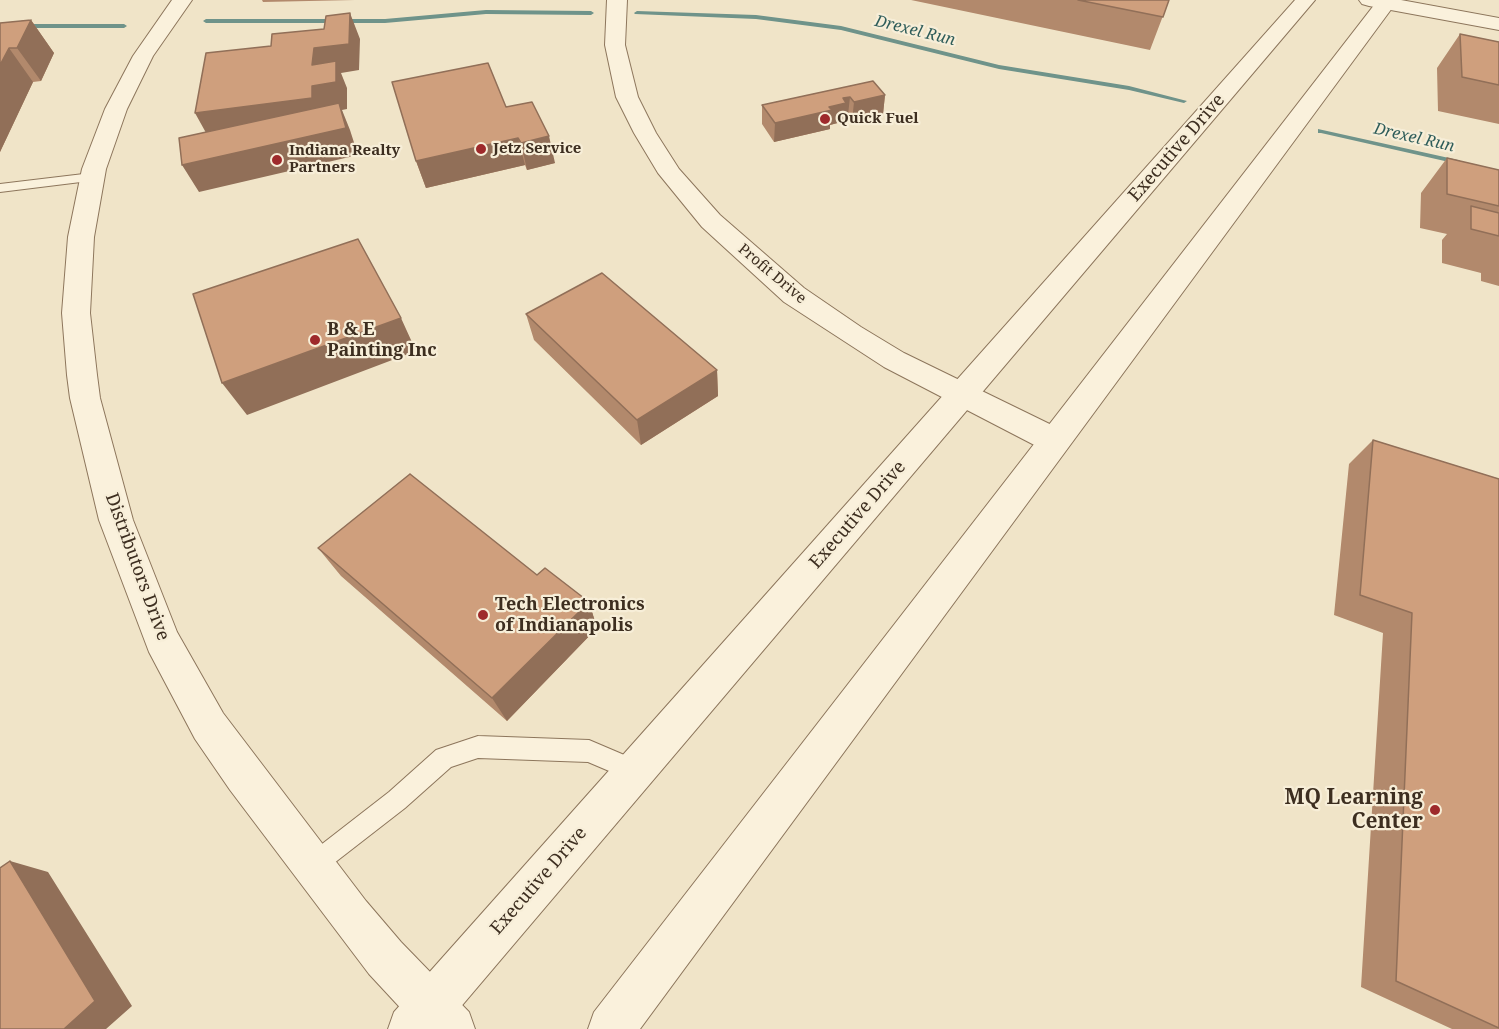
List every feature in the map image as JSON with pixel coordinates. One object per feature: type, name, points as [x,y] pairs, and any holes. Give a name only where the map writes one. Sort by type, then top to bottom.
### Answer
[{"type":"street","name":"Distributors Drive","points":[[182,0],[143,56],[122,95],[92,177],[80,241],[76,313],[85,398],[116,520],[162,639],[183,680],[210,726],[312,866],[385,957],[431,1022]]},
{"type":"street","name":"Profit Drive","points":[[617,0],[615,45],[627,97],[645,133],[670,172],[711,220],[778,281],[813,308],[894,360],[1055,441]]},
{"type":"street","name":"Executive Drive","points":[[431,1022],[635,771],[1305,0]]},
{"type":"street","points":[[611,1029],[1055,441],[1381,1],[1499,24]]},
{"type":"lane","points":[[0,188],[92,177]]},
{"type":"lane","points":[[312,866],[397,800],[444,758],[478,747],[589,751],[635,771]]},
{"type":"building","points":[[1078,0],[1169,0],[1163,17]]},
{"type":"building","points":[[350,13],[349,44],[314,48],[312,65],[336,61],[336,82],[312,86],[312,98],[195,113],[206,53],[271,46],[272,34],[324,29],[326,16]]},
{"type":"building","points":[[31,20],[17,48],[9,48],[0,65],[0,23]]},
{"type":"building","points":[[1460,34],[1499,42],[1499,85],[1462,77]]},
{"type":"building","points":[[488,63],[506,107],[532,102],[549,136],[521,143],[518,138],[416,161],[392,82]]},
{"type":"building","points":[[873,81],[885,95],[854,102],[850,97],[843,98],[846,103],[829,107],[832,110],[775,123],[762,105]]},
{"type":"building","points":[[339,103],[346,128],[182,165],[179,138]]},
{"type":"building","points":[[1447,158],[1499,170],[1499,206],[1447,194]]},
{"type":"building","points":[[1471,206],[1499,213],[1499,236],[1471,229]]},
{"type":"building","points":[[358,239],[401,318],[222,383],[193,294]]},
{"type":"building","points":[[602,273],[717,370],[637,420],[526,314]]},
{"type":"building","name":"MQ Learning Center","points":[[1373,440],[1499,479],[1499,1028],[1396,981],[1412,613],[1360,595]]},
{"type":"building","name":"Tech Electronics of Indianapolis","points":[[410,474],[537,575],[545,568],[589,602],[492,698],[318,548]]},
{"type":"building","points":[[10,861],[95,1001],[64,1029],[0,1029],[0,868]]},
{"type":"waterway","name":"Drexel Run","points":[[206,21],[385,21],[486,12],[591,13]]},
{"type":"waterway","name":"Drexel Run","points":[[637,13],[756,17],[841,28],[999,67],[1129,88],[1184,101]]},
{"type":"waterway","name":"Drexel Run","points":[[0,26],[124,26]]},
{"type":"waterway","name":"Drexel Run","points":[[1321,131],[1458,162]]},
{"type":"place","name":"Quick Fuel","points":[[825,119]]},
{"type":"place","name":"Jetz Service","points":[[481,149]]},
{"type":"place","name":"Indiana Realty Partners","points":[[277,160]]},
{"type":"place","name":"B & E Painting Inc","points":[[315,340]]},
{"type":"place","name":"Tech Electronics of Indianapolis","points":[[483,615]]},
{"type":"place","name":"MQ Learning Center","points":[[1435,810]]}]
